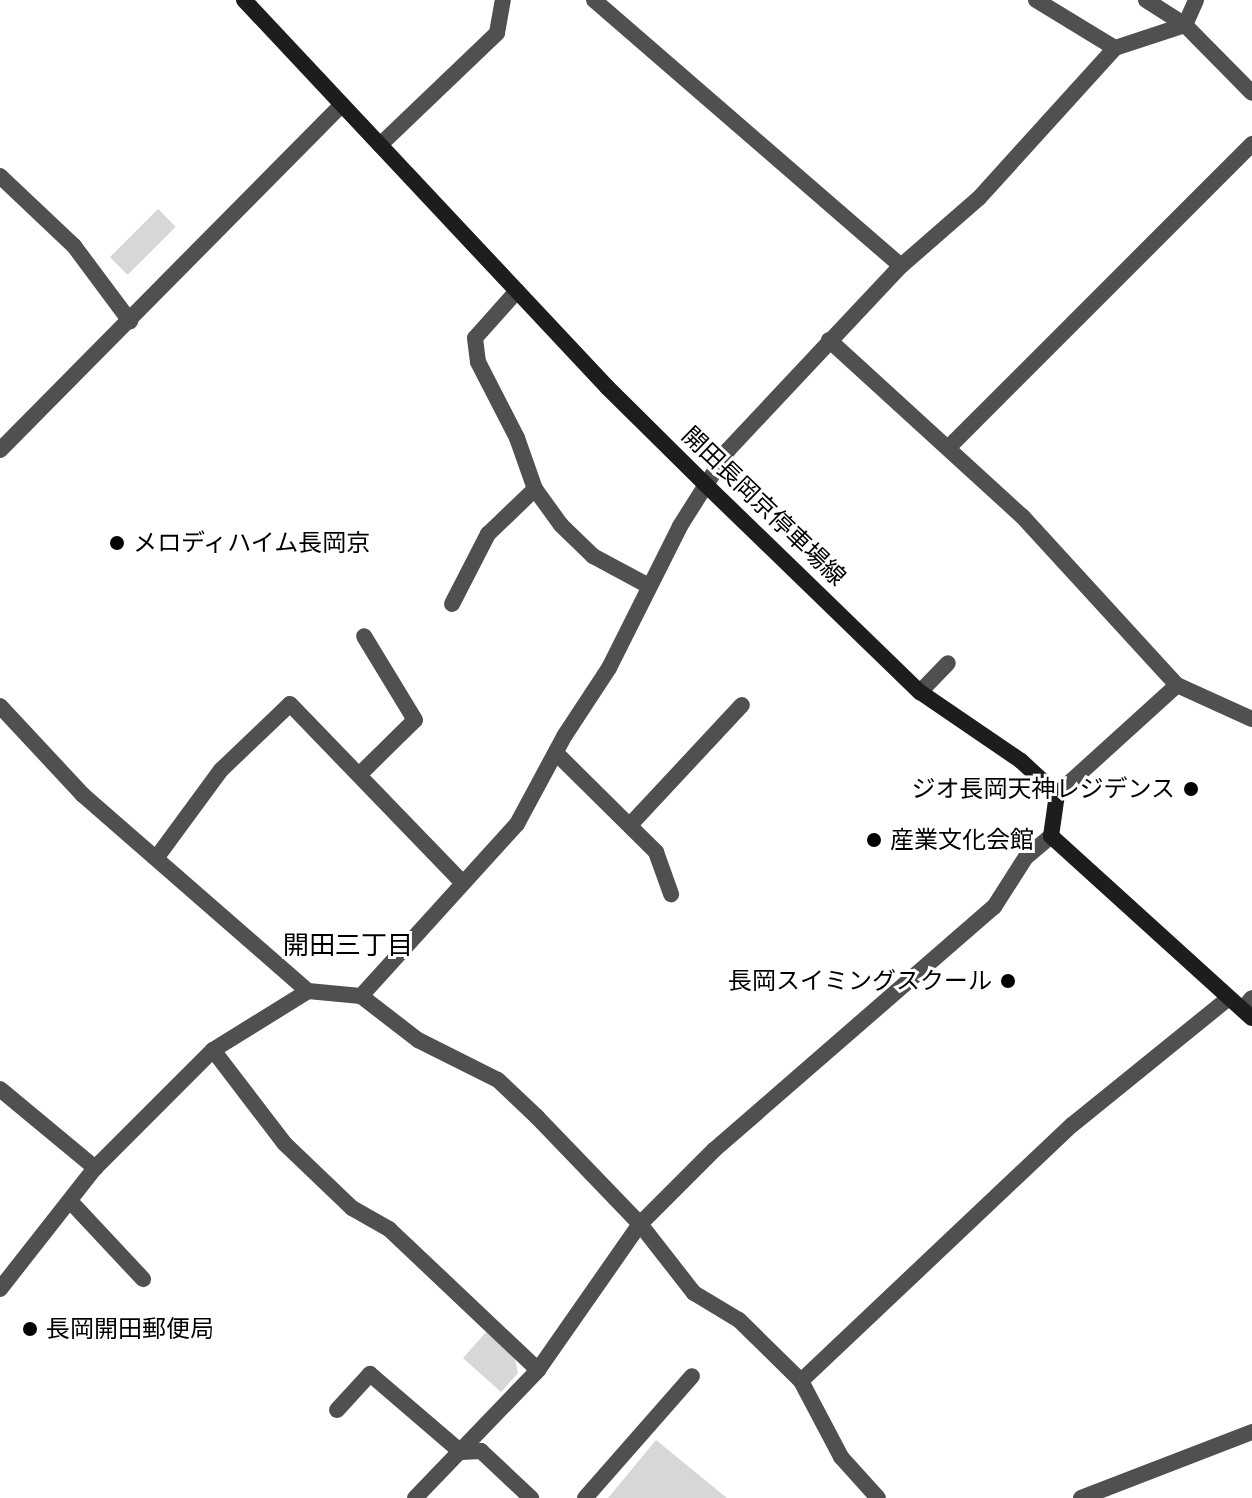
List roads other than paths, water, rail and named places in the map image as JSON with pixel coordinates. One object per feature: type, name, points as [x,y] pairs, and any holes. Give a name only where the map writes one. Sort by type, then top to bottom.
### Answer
[{"type":"main road","name":"開田長岡京停車場線","points":[[244,0],[517,291],[704,483],[920,692],[1021,761],[1057,794]]},
{"type":"main road","points":[[1057,794],[1051,836],[1229,998],[1249,1008]]},
{"type":"street","points":[[380,145],[497,33],[503,0]]},
{"type":"street","points":[[594,0],[901,266]]},
{"type":"street","points":[[1036,0],[1115,48]]},
{"type":"street","points":[[1146,0],[1185,25],[1252,93]]},
{"type":"street","points":[[361,996],[517,824],[556,753],[609,668],[647,585],[704,483],[728,450],[901,266],[979,198],[1115,48],[1185,25],[1196,0]]},
{"type":"street","points":[[0,450],[342,105]]},
{"type":"street","points":[[949,447],[1252,144]]},
{"type":"street","points":[[0,176],[74,246],[130,321]]},
{"type":"street","points":[[517,291],[475,338],[473,348],[535,489],[593,556],[647,585]]},
{"type":"street","points":[[829,340],[949,447],[1050,544],[1177,685],[1252,719]]},
{"type":"street","points":[[452,604],[488,534],[535,489]]},
{"type":"street","points":[[359,775],[415,720],[364,636]]},
{"type":"street","points":[[920,692],[948,663]]},
{"type":"street","points":[[1057,794],[1177,685]]},
{"type":"street","points":[[157,857],[221,770],[290,704],[462,882]]},
{"type":"street","points":[[630,825],[742,705]]},
{"type":"street","points":[[0,706],[83,795],[308,991],[361,996],[418,1040],[498,1080],[640,1224],[694,1293],[739,1320],[801,1381],[841,1457],[878,1498]]},
{"type":"street","points":[[556,753],[656,852],[671,894]]},
{"type":"street","points":[[415,1498],[538,1370],[640,1224],[714,1150],[994,907],[1026,857],[1051,836]]},
{"type":"street","points":[[0,1289],[95,1168],[213,1050],[308,991]]},
{"type":"street","points":[[801,1381],[1072,1125],[1229,998]]},
{"type":"street","points":[[213,1050],[284,1143],[352,1208],[389,1229],[538,1370]]},
{"type":"street","points":[[0,1089],[95,1168]]},
{"type":"street","points":[[70,1201],[143,1279]]},
{"type":"street","points":[[337,1410],[370,1374],[461,1452],[481,1451],[531,1498]]},
{"type":"street","points":[[585,1498],[692,1376]]},
{"type":"street","points":[[1081,1498],[1252,1432]]},
{"type":"place","name":"メロディハイム長岡京","points":[[117,543]]},
{"type":"place","name":"ジオ長岡天神レジデンス","points":[[1191,789]]},
{"type":"place","name":"産業文化会館","points":[[874,840]]},
{"type":"place","name":"長岡スイミングスクール","points":[[1008,981]]},
{"type":"place","name":"長岡開田郵便局","points":[[30,1329]]},
{"type":"district","name":"開田三丁目","points":[[348,945]]}]
